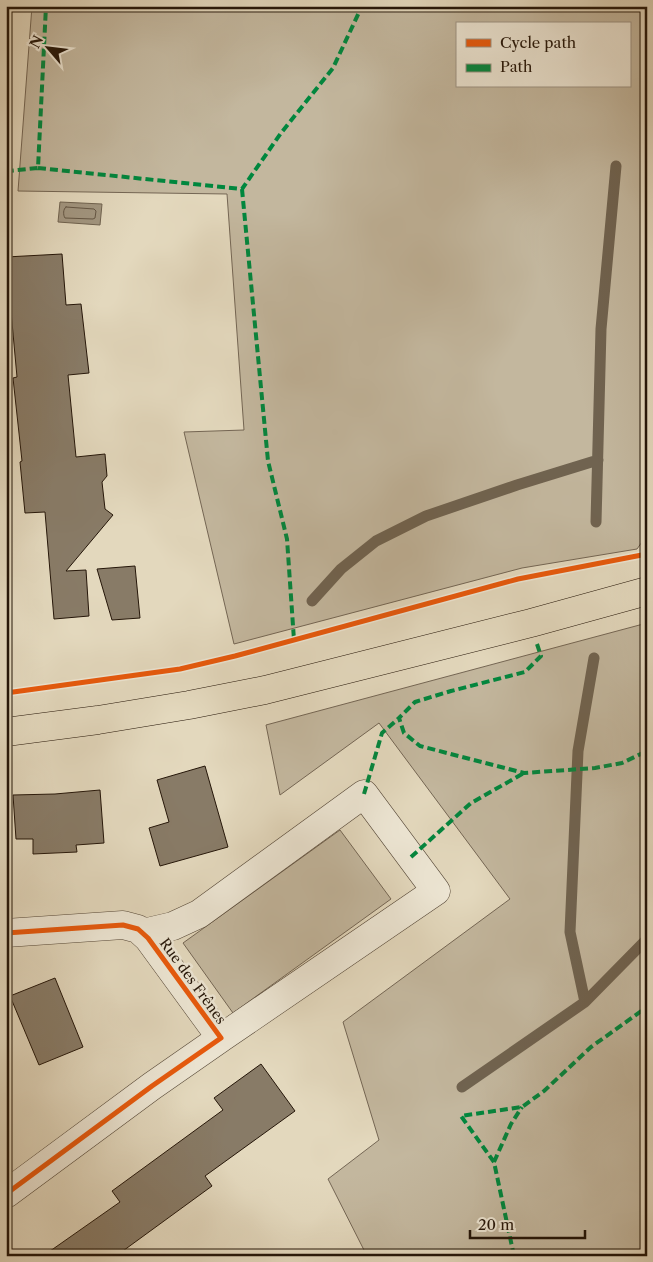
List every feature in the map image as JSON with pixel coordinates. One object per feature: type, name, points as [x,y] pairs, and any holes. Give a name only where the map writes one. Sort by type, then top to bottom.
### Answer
[{"type":"main road","points":[[6,732],[116,717],[265,690],[531,623],[647,591]]},
{"type":"street","name":"Rue des Frênes","points":[[6,1194],[152,1086],[436,891],[364,794],[199,914],[173,926],[143,933]]},
{"type":"street","name":"Rue des Frênes","points":[[6,933],[123,925],[138,929],[143,933],[221,1038]]},
{"type":"shaded area","points":[[32,6],[647,6],[647,519],[645,521],[647,535],[637,549],[522,568],[234,644],[184,432],[244,430],[227,194],[18,191]]},
{"type":"shaded area","points":[[647,623],[647,1256],[367,1256],[328,1179],[379,1140],[343,1022],[510,899],[379,723],[280,795],[266,725]]},
{"type":"shaded area","points":[[340,830],[391,899],[233,1013],[183,943]]},
{"type":"water","points":[[60,202],[102,204],[100,225],[58,222]]},
{"type":"building","points":[[62,254],[66,305],[81,304],[89,373],[68,375],[76,457],[105,454],[107,476],[102,482],[105,509],[113,515],[66,571],[86,570],[89,616],[54,619],[45,512],[25,513],[20,462],[22,461],[13,378],[17,377],[6,257]]},
{"type":"building","points":[[135,566],[140,618],[112,620],[97,569]]},
{"type":"building","points":[[205,766],[228,847],[160,866],[149,828],[169,822],[157,780]]},
{"type":"building","points":[[100,790],[104,843],[76,845],[77,852],[33,854],[33,839],[16,839],[13,795]]},
{"type":"building","points":[[55,978],[83,1047],[39,1065],[10,996]]},
{"type":"building","points":[[261,1064],[295,1111],[205,1176],[212,1186],[116,1256],[43,1256],[120,1202],[112,1191],[223,1110],[214,1098]]},
{"type":"waterway","points":[[596,522],[601,329],[616,166]]},
{"type":"waterway","points":[[312,601],[341,569],[376,541],[426,516],[598,460]]},
{"type":"waterway","points":[[585,1002],[570,932],[578,751],[594,658]]},
{"type":"waterway","points":[[462,1087],[585,1002],[647,939]]},
{"type":"marked path","points":[[6,170],[38,168],[46,6]]},
{"type":"marked path","points":[[38,168],[242,189],[281,133],[333,68],[362,6]]},
{"type":"marked path","points":[[242,189],[268,461],[287,539],[294,640]]},
{"type":"marked path","points":[[537,644],[541,656],[525,672],[415,702],[399,718],[404,733],[420,746],[524,773],[595,768],[622,763],[647,751]]},
{"type":"marked path","points":[[364,794],[382,733],[399,718]]},
{"type":"marked path","points":[[411,857],[471,803],[524,773]]},
{"type":"marked path","points":[[514,1256],[494,1162],[461,1116],[522,1107],[544,1091],[591,1047],[647,1007]]},
{"type":"marked path","points":[[494,1162],[511,1124],[522,1107]]},
{"type":"cycle path","points":[[6,693],[180,669],[235,656],[518,579],[647,554]]},
{"type":"cycle path","points":[[6,933],[123,925],[138,929],[148,938],[221,1038],[152,1086],[6,1194]]}]
